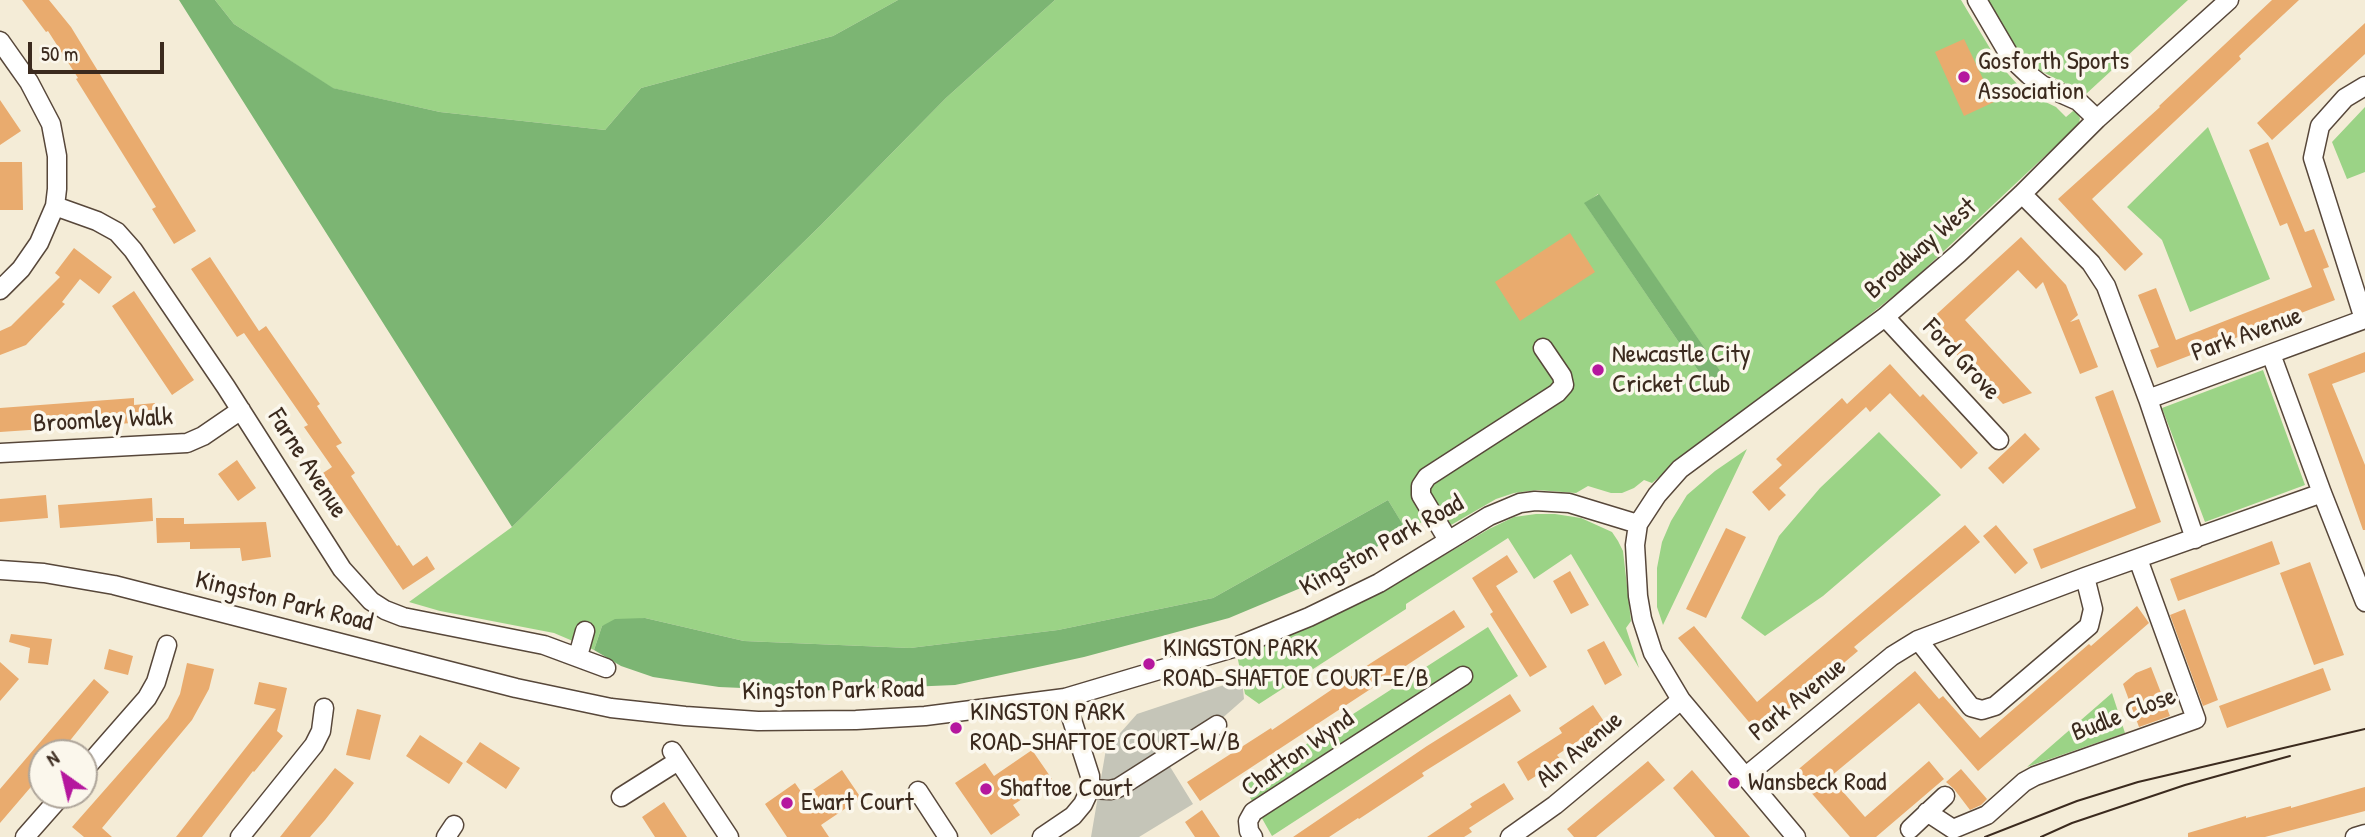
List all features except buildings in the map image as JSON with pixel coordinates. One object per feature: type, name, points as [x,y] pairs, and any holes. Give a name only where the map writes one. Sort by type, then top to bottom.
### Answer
[{"type":"street","points":[[1977,0],[2011,58],[2042,85],[2078,101],[2098,119]]},
{"type":"street","name":"Broadway West","points":[[1637,524],[1657,495],[1680,469],[1885,317],[1958,254],[2098,119],[2229,0]]},
{"type":"street","points":[[0,41],[29,82],[51,124],[57,156],[55,206],[39,243],[21,269],[0,290]]},
{"type":"street","points":[[2365,86],[2345,98],[2320,126],[2313,158],[2365,319]]},
{"type":"street","points":[[2022,194],[2091,263],[2106,286],[2195,538]]},
{"type":"street","name":"Farne Avenue","points":[[55,206],[97,221],[117,232],[133,250],[241,410],[342,569],[357,587],[385,610],[403,617],[544,645],[606,668]]},
{"type":"street","name":"Ford Grove","points":[[1885,317],[1998,440]]},
{"type":"street","name":"Park Avenue","points":[[2148,400],[2365,319]]},
{"type":"street","points":[[1448,540],[1421,495],[1421,486],[1427,477],[1557,393],[1564,385],[1562,376],[1543,348]]},
{"type":"street","points":[[2271,354],[2365,602]]},
{"type":"street","name":"Broomley Walk","points":[[0,453],[187,443],[203,436],[241,410]]},
{"type":"street","name":"Park Avenue","points":[[1746,776],[1886,661],[1918,640],[2322,493]]},
{"type":"street","name":"Kingston Park Road","points":[[0,570],[44,573],[114,585],[516,688],[611,708],[758,721],[856,720],[925,716],[1065,698],[1233,648],[1297,622],[1379,583],[1507,507],[1535,501],[1569,503],[1637,524]]},
{"type":"street","points":[[1637,524],[1636,562],[1642,619],[1653,653],[1681,701],[1746,776],[1788,834]]},
{"type":"street","name":"Budle Close","points":[[1927,812],[1953,829],[1987,814],[2024,782],[2035,776],[2196,719],[2138,559]]},
{"type":"street","points":[[1918,640],[1971,707],[1982,710],[1994,706],[2089,626],[2093,609],[2085,578]]},
{"type":"street","points":[[578,656],[585,631]]},
{"type":"street","points":[[98,754],[147,698],[156,682],[167,645]]},
{"type":"street","name":"Chatton Wynd","points":[[1253,837],[1248,821],[1253,812],[1463,676]]},
{"type":"street","points":[[1051,835],[1073,816],[1090,789],[1090,776],[1065,698]]},
{"type":"street","name":"Aln Avenue","points":[[1510,837],[1533,831],[1555,805],[1681,701]]},
{"type":"street","points":[[240,837],[314,745],[321,731],[324,708]]},
{"type":"street","points":[[1090,789],[1118,788],[1217,725]]},
{"type":"street","points":[[621,797],[675,756],[729,837]]},
{"type":"street","points":[[918,791],[948,837]]},
{"type":"street","points":[[1910,829],[1945,796]]},
{"type":"street","points":[[31,835],[51,809]]},
{"type":"street","points":[[2355,837],[2365,834]]},
{"type":"shaded area","points":[[1242,679],[1244,699],[1169,765],[1193,804],[1139,837],[1091,837],[1106,749],[1137,714]]},
{"type":"green space","points":[[179,0],[215,0],[234,24],[333,88],[440,112],[605,130],[641,88],[833,36],[898,0],[1055,0],[946,98],[821,225],[512,527]]},
{"type":"green space","points":[[215,0],[898,0],[833,36],[641,88],[605,130],[440,112],[332,88],[234,24]]},
{"type":"green space","points":[[1055,0],[1961,0],[2000,65],[2018,85],[2056,107],[2066,117],[2073,111],[2080,118],[2079,124],[1912,281],[1796,374],[1719,427],[1652,483],[1644,480],[1622,493],[1611,493],[1588,486],[1576,493],[1537,490],[1514,493],[1496,499],[1451,525],[1440,513],[1406,530],[1388,500],[1213,598],[1058,630],[910,648],[744,641],[645,618],[602,626],[594,650],[554,633],[440,611],[409,602],[512,527],[821,225],[946,98]],"holes":[[[1598,194],[1730,385],[1712,391],[1585,204]]]},
{"type":"green space","points":[[1987,0],[2188,0],[2086,94],[2035,68],[2018,52]]},
{"type":"green space","points":[[2365,107],[2365,172],[2347,179],[2332,142]]},
{"type":"green space","points":[[2208,127],[2270,279],[2190,312],[2162,240],[2127,207]]},
{"type":"green space","points":[[1599,194],[1730,385],[1712,391],[1584,203]]},
{"type":"green space","points":[[2263,370],[2305,485],[2205,522],[2162,408]]},
{"type":"green space","points":[[1879,432],[1941,495],[1823,596],[1765,636],[1741,618],[1779,536],[1820,488]]},
{"type":"green space","points":[[1747,449],[1663,625],[1657,607],[1657,568],[1662,542],[1671,521],[1687,495]]},
{"type":"green space","points":[[1388,500],[1405,528],[1339,572],[1229,618],[1084,657],[955,685],[813,691],[719,687],[653,677],[621,666],[594,650],[602,626],[615,619],[645,618],[744,641],[910,648],[1058,630],[1213,598]]},
{"type":"green space","points":[[1536,514],[1581,518],[1612,532],[1623,551],[1631,621],[1626,628],[1639,668],[1571,554],[1534,579],[1508,538],[1406,604],[1406,609],[1259,704],[1245,694],[1237,655],[1321,622],[1394,585],[1514,517]]},
{"type":"green space","points":[[1488,627],[1518,676],[1272,836],[1243,785]]},
{"type":"green space","points":[[2112,693],[2125,733],[2027,767]]},
{"type":"tram line","points":[[1985,837],[2077,801],[2138,782],[2365,729]]},
{"type":"tram line","points":[[2041,837],[2072,823],[2185,785],[2290,756]]},
{"type":"place","name":"Gosforth Sports Association","points":[[1964,77]]},
{"type":"place","name":"Newcastle City Cricket Club","points":[[1598,370]]},
{"type":"place","name":"KINGSTON PARK ROAD-SHAFTOE COURT-E/B","points":[[1149,664]]},
{"type":"place","name":"KINGSTON PARK ROAD-SHAFTOE COURT-W/B","points":[[956,728]]},
{"type":"place","name":"Wansbeck Road","points":[[1734,783]]},
{"type":"place","name":"Shaftoe Court","points":[[986,789]]},
{"type":"place","name":"Ewart Court","points":[[787,803]]}]
